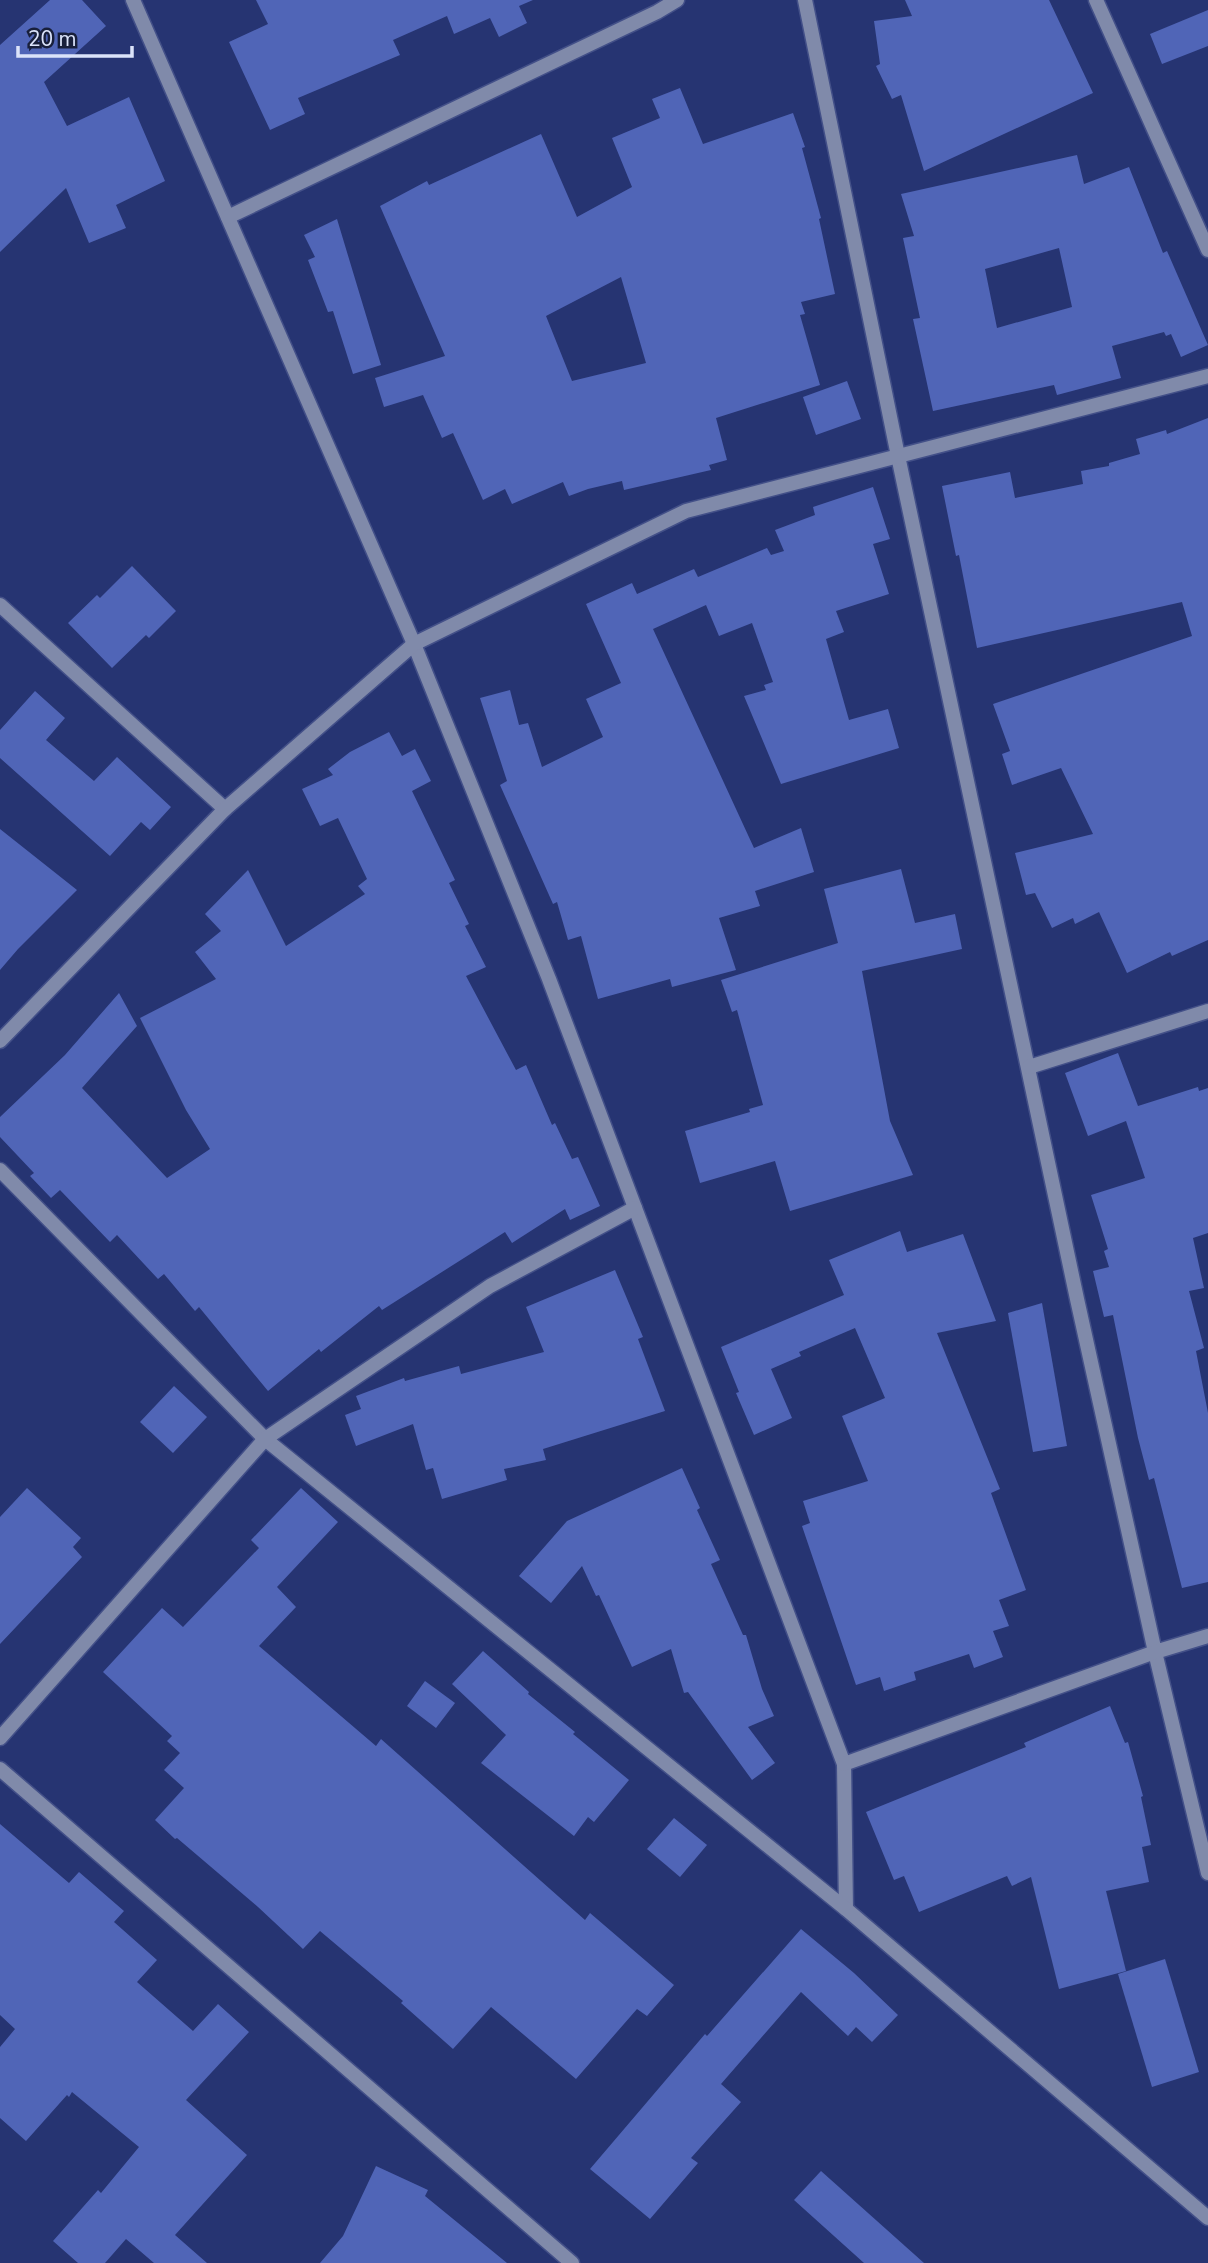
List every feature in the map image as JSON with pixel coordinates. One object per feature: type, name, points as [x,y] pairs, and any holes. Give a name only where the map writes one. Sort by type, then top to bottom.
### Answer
[{"type":"street","points":[[133,0],[414,644],[549,979],[844,1764],[846,1909]]},
{"type":"street","points":[[228,217],[657,12],[677,0]]},
{"type":"street","points":[[805,0],[898,456],[1077,1299],[1208,1873]]},
{"type":"street","points":[[1096,0],[1208,250]]},
{"type":"street","points":[[0,1041],[225,808],[414,644],[686,511],[1208,376]]},
{"type":"street","points":[[0,605],[225,808]]},
{"type":"street","points":[[1029,1067],[1208,1011]]},
{"type":"street","points":[[0,1170],[265,1439],[846,1909],[1208,2218]]},
{"type":"street","points":[[0,1738],[265,1439],[490,1286],[635,1208]]},
{"type":"street","points":[[844,1764],[1156,1652],[1208,1636]]},
{"type":"street","points":[[0,1769],[572,2263]]},
{"type":"building","points":[[50,0],[82,0],[106,26],[44,82],[67,126],[129,97],[165,181],[116,205],[126,228],[89,243],[66,188],[0,252],[0,45]]},
{"type":"building","points":[[256,0],[533,0],[519,6],[527,23],[499,37],[490,18],[454,34],[447,16],[393,40],[400,55],[298,98],[305,114],[270,130],[229,42],[268,24]]},
{"type":"building","points":[[905,0],[1049,0],[1093,93],[924,171],[901,95],[892,99],[876,66],[880,64],[874,21],[912,16]]},
{"type":"building","points":[[1208,10],[1208,46],[1162,64],[1150,34]]},
{"type":"building","points":[[680,88],[703,144],[793,113],[805,147],[802,148],[821,218],[819,219],[835,294],[801,302],[805,314],[800,315],[820,385],[716,418],[727,460],[709,465],[711,470],[624,490],[622,481],[569,496],[563,482],[512,504],[505,489],[483,500],[453,433],[442,438],[423,395],[384,407],[375,378],[445,356],[380,206],[427,181],[429,185],[541,134],[577,217],[632,187],[612,138],[660,118],[652,99]],"holes":[[[621,277],[646,363],[572,381],[546,316]]]},
{"type":"building","points":[[1077,155],[1084,184],[1129,167],[1163,253],[1167,251],[1208,345],[1181,357],[1171,334],[1166,336],[1164,332],[1112,346],[1121,378],[1057,395],[1054,385],[933,411],[913,319],[920,318],[903,238],[914,236],[901,194]],"holes":[[[1059,248],[1072,307],[997,328],[985,269]]]},
{"type":"building","points":[[337,219],[381,365],[353,374],[333,311],[328,312],[308,260],[315,257],[304,235]]},
{"type":"building","points":[[847,381],[861,419],[816,435],[803,397]]},
{"type":"building","points":[[1208,418],[1208,940],[1172,956],[1170,952],[1127,973],[1099,912],[1075,924],[1073,918],[1052,928],[1035,893],[1026,895],[1015,853],[1093,834],[1061,768],[1012,785],[1002,754],[1010,751],[993,704],[1192,636],[1182,602],[977,648],[942,486],[1010,472],[1015,498],[1083,484],[1081,471],[1109,466],[1109,463],[1140,454],[1136,439],[1166,430],[1167,434]]},
{"type":"building","points":[[873,487],[890,539],[873,544],[889,594],[836,611],[844,632],[826,639],[849,720],[888,709],[899,748],[781,784],[744,696],[766,690],[764,685],[773,682],[752,623],[719,636],[706,605],[653,629],[754,848],[801,828],[814,872],[755,891],[760,906],[719,918],[736,970],[672,987],[670,979],[598,999],[581,936],[568,940],[557,902],[553,904],[500,785],[507,781],[480,698],[510,690],[519,725],[528,723],[542,767],[603,737],[586,699],[621,683],[586,604],[632,583],[637,594],[694,569],[698,577],[767,548],[771,555],[784,551],[775,530],[815,515],[813,507]]},
{"type":"building","points":[[132,566],[176,611],[149,638],[146,635],[112,668],[68,623],[97,595],[100,598]]},
{"type":"building","points":[[35,691],[65,718],[46,740],[94,781],[117,757],[171,807],[150,830],[141,822],[110,856],[0,758],[0,730]]},
{"type":"building","points":[[389,732],[402,756],[415,749],[431,781],[412,791],[455,880],[449,883],[469,924],[465,926],[486,967],[466,976],[516,1070],[526,1065],[552,1125],[555,1123],[572,1159],[578,1157],[600,1206],[570,1220],[565,1209],[512,1243],[505,1232],[382,1310],[379,1306],[321,1352],[319,1349],[268,1391],[199,1307],[195,1311],[164,1274],[158,1279],[117,1235],[110,1242],[60,1190],[51,1198],[30,1176],[34,1173],[0,1137],[0,1117],[65,1055],[119,993],[137,1026],[82,1088],[167,1178],[210,1149],[186,1110],[140,1018],[216,979],[195,952],[221,931],[205,914],[248,870],[286,946],[365,894],[358,886],[367,879],[338,818],[320,826],[302,789],[333,775],[328,769],[350,752]]},
{"type":"building","points":[[0,829],[77,890],[0,970]]},
{"type":"building","points":[[901,869],[915,923],[955,914],[962,949],[862,971],[890,1121],[913,1175],[790,1211],[775,1161],[700,1183],[685,1131],[750,1112],[749,1109],[763,1105],[737,1010],[732,1012],[721,980],[838,943],[824,889]]},
{"type":"building","points":[[1118,1053],[1138,1106],[1198,1087],[1199,1091],[1208,1088],[1208,1233],[1193,1238],[1204,1288],[1189,1291],[1204,1348],[1196,1351],[1208,1413],[1208,1582],[1182,1588],[1154,1478],[1149,1480],[1138,1438],[1113,1315],[1104,1317],[1093,1271],[1109,1267],[1104,1251],[1108,1249],[1091,1195],[1145,1178],[1126,1121],[1088,1136],[1065,1073]]},
{"type":"building","points":[[900,1231],[907,1252],[963,1234],[996,1321],[937,1333],[1000,1489],[991,1493],[1026,1590],[999,1600],[1009,1626],[993,1631],[1003,1657],[974,1668],[969,1654],[914,1672],[916,1680],[884,1691],[880,1677],[856,1685],[802,1526],[810,1523],[803,1501],[868,1481],[842,1416],[885,1398],[855,1328],[799,1352],[801,1356],[771,1369],[792,1418],[754,1435],[736,1393],[739,1392],[721,1347],[844,1295],[829,1260]]},
{"type":"building","points":[[615,1270],[643,1337],[638,1339],[665,1411],[543,1449],[546,1460],[504,1469],[507,1480],[442,1499],[433,1468],[426,1470],[413,1424],[356,1446],[345,1415],[361,1409],[356,1396],[404,1378],[405,1381],[459,1366],[461,1374],[544,1352],[526,1307]]},
{"type":"building","points":[[1042,1303],[1067,1446],[1033,1452],[1008,1313]]},
{"type":"building","points":[[174,1386],[207,1417],[173,1453],[140,1422]]},
{"type":"building","points":[[682,1468],[700,1508],[697,1510],[720,1560],[711,1564],[743,1635],[746,1635],[762,1689],[774,1716],[748,1727],[775,1763],[752,1780],[688,1692],[684,1693],[671,1649],[632,1667],[599,1595],[596,1596],[582,1566],[551,1603],[519,1576],[567,1521]]},
{"type":"building","points":[[27,1488],[81,1538],[73,1547],[82,1557],[0,1644],[0,1517]]},
{"type":"building","points":[[301,1488],[338,1522],[277,1587],[296,1607],[259,1646],[376,1746],[381,1739],[585,1920],[590,1913],[674,1985],[647,2016],[637,2009],[576,2079],[491,2007],[453,2049],[401,2003],[403,2001],[320,1931],[303,1949],[155,1820],[184,1788],[164,1770],[180,1753],[167,1741],[172,1736],[103,1672],[162,1608],[183,1627],[259,1548],[251,1540]]},
{"type":"building","points":[[483,1651],[529,1692],[528,1694],[575,1732],[573,1734],[629,1780],[594,1822],[588,1817],[574,1836],[481,1763],[506,1735],[452,1684]]},
{"type":"building","points":[[425,1681],[455,1703],[436,1728],[407,1706]]},
{"type":"building","points":[[1110,1706],[1125,1743],[1128,1742],[1143,1796],[1141,1797],[1151,1845],[1142,1847],[1149,1882],[1106,1891],[1126,1971],[1059,1989],[1031,1877],[1012,1886],[1007,1876],[919,1912],[904,1876],[894,1880],[866,1812],[1026,1747],[1024,1743]]},
{"type":"building","points":[[674,1818],[707,1845],[680,1877],[647,1849]]},
{"type":"building","points":[[0,1824],[69,1883],[79,1872],[124,1911],[114,1922],[157,1960],[137,1982],[193,2031],[218,2004],[249,2032],[186,2100],[247,2155],[175,2235],[207,2263],[154,2263],[126,2239],[105,2263],[78,2263],[53,2241],[98,2190],[101,2193],[139,2147],[72,2092],[26,2141],[0,2118],[0,2047],[15,2029],[0,2015]]},
{"type":"building","points":[[801,1929],[854,1973],[898,2015],[872,2042],[856,2027],[848,2036],[801,1992],[721,2084],[741,2102],[691,2158],[698,2163],[650,2219],[590,2169],[705,2034],[707,2036]]},
{"type":"building","points":[[1165,1959],[1199,2072],[1152,2087],[1118,1974]]},
{"type":"building","points":[[376,2166],[428,2190],[425,2196],[507,2263],[320,2263],[343,2236]]},
{"type":"building","points":[[821,2171],[924,2263],[864,2263],[794,2200]]}]
